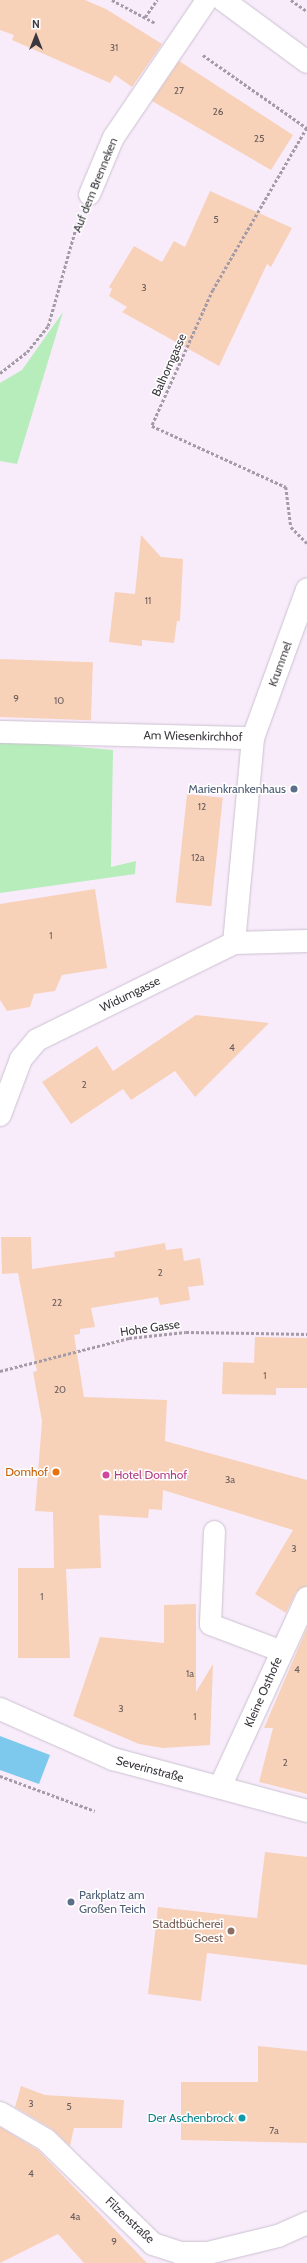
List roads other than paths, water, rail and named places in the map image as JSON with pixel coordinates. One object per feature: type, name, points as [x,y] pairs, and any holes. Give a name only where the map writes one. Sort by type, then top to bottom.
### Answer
[{"type":"street","points":[[223,0],[307,62]]},
{"type":"street","name":"Krummel","points":[[253,738],[307,590]]},
{"type":"street","name":"Am Wiesenkirchhof","points":[[0,732],[253,738],[234,943]]},
{"type":"street","name":"Widumgasse","points":[[0,1115],[21,1059],[37,1040],[234,943],[307,941]]},
{"type":"street","name":"Kleine Osthofe","points":[[220,1787],[307,1598]]},
{"type":"street","name":"Severinstraße","points":[[0,1709],[113,1759],[307,1811]]},
{"type":"street","name":"Filzenstraße","points":[[0,2113],[46,2140],[153,2244],[180,2253],[208,2253],[278,2236],[307,2223]]},
{"type":"lane","name":"Auf dem Brenneken","points":[[89,194],[113,137],[206,0]]},
{"type":"lane","points":[[214,1531],[210,1624],[282,1651]]},
{"type":"water","points":[[0,1736],[50,1755],[39,1784],[0,1770]]},
{"type":"place","name":"Marienkrankenhaus","points":[[294,789]]},
{"type":"place","name":"Domhof","points":[[56,1472]]},
{"type":"place","name":"Hotel Domhof","points":[[106,1475]]},
{"type":"place","name":"Parkplatz am Großen Teich","points":[[71,1902]]},
{"type":"place","name":"Stadtbücherei Soest","points":[[231,1931]]},
{"type":"place","name":"Der Aschenbrock","points":[[242,2118]]}]
